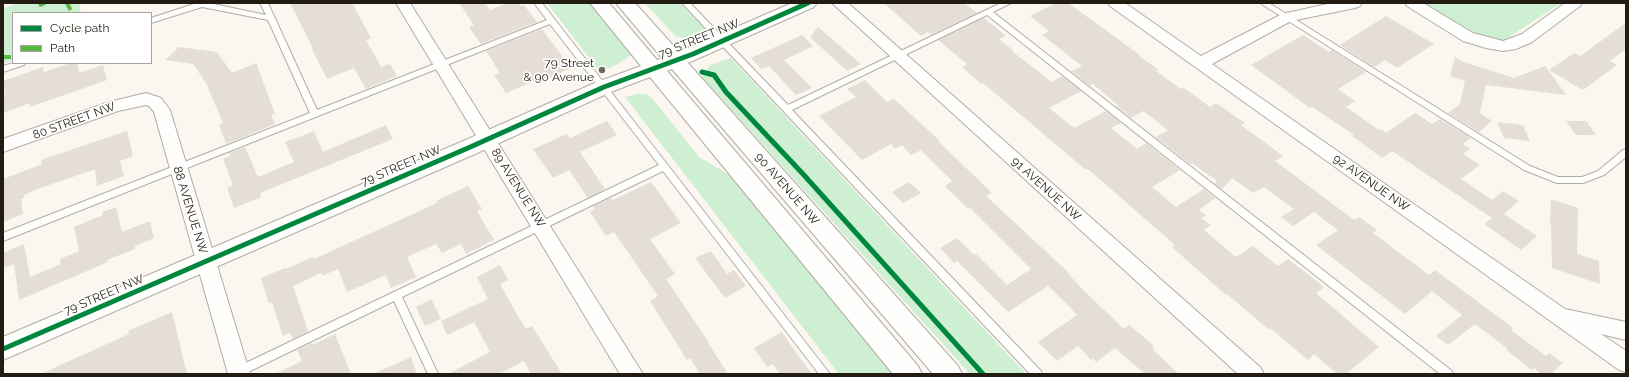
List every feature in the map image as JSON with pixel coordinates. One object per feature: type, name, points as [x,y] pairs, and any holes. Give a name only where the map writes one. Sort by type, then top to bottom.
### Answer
[{"type":"main road","name":"90 AVENUE NW","points":[[599,3],[909,374]]},
{"type":"main road","name":"90 AVENUE NW","points":[[625,3],[949,374]]},
{"type":"main road","name":"79 STREET NW","points":[[3,349],[488,139],[604,87],[722,41],[808,3]]},
{"type":"street","name":"89 AVENUE NW","points":[[403,3],[632,374]]},
{"type":"street","name":"91 AVENUE NW","points":[[839,3],[1253,374]]},
{"type":"street","name":"92 AVENUE NW","points":[[1115,3],[1626,364]]},
{"type":"street","points":[[1201,63],[1262,29],[1287,17],[1355,3]]},
{"type":"street","points":[[1412,3],[1468,37],[1486,44],[1503,46],[1510,45],[1527,38],[1576,3]]},
{"type":"street","name":"80 STREET NW","points":[[3,146],[115,106],[146,99]]},
{"type":"street","name":"88 AVENUE NW","points":[[146,99],[155,102],[162,110],[237,373]]},
{"type":"street","points":[[1558,315],[1626,331]]},
{"type":"lane","points":[[264,3],[315,114]]},
{"type":"lane","points":[[538,3],[666,166],[824,374]]},
{"type":"lane","points":[[686,3],[1037,374]]},
{"type":"lane","points":[[786,109],[1007,3]]},
{"type":"lane","points":[[1264,3],[1521,164],[1539,173],[1557,180],[1583,180],[1601,173],[1626,152]]},
{"type":"lane","points":[[152,20],[203,4],[270,18]]},
{"type":"lane","points":[[988,12],[1448,374]]},
{"type":"lane","points":[[3,237],[552,21]]},
{"type":"lane","points":[[3,69],[18,64]]},
{"type":"lane","points":[[237,373],[666,166]]},
{"type":"lane","points":[[398,296],[433,374]]},
{"type":"green space","points":[[20,3],[79,3],[81,12],[12,12],[12,60],[3,63],[3,8]]},
{"type":"green space","points":[[547,3],[593,3],[634,53],[618,64],[600,72]]},
{"type":"green space","points":[[645,3],[680,3],[708,32],[706,35],[691,40],[675,36]]},
{"type":"green space","points":[[1422,3],[1561,3],[1503,41],[1472,33]]},
{"type":"green space","points":[[731,58],[1026,374],[970,374],[702,77],[710,65]]},
{"type":"green space","points":[[646,94],[652,98],[699,157],[733,177],[898,374],[839,374],[625,97]]},
{"type":"building","points":[[290,3],[352,3],[371,38],[366,40],[381,67],[390,64],[397,76],[366,89],[354,68],[327,79]]},
{"type":"building","points":[[459,3],[485,3],[490,10],[508,3],[518,3],[521,6],[524,5],[537,22],[481,44],[469,27],[474,25]]},
{"type":"building","points":[[884,3],[964,3],[977,13],[931,35],[928,32],[921,36]]},
{"type":"building","points":[[1056,3],[1068,3],[1140,55],[1139,56],[1159,70],[1156,71],[1181,89],[1184,88],[1210,107],[1216,103],[1245,123],[1241,125],[1283,156],[1275,161],[1353,219],[1355,220],[1359,217],[1377,230],[1373,233],[1429,275],[1435,270],[1513,328],[1511,330],[1546,356],[1549,353],[1563,363],[1551,374],[1541,374],[1534,368],[1532,370],[1506,350],[1508,349],[1475,324],[1448,345],[1436,336],[1462,315],[1432,291],[1405,314],[1316,245],[1338,230],[1314,212],[1293,226],[1281,217],[1294,209],[1264,187],[1253,193],[1232,178],[1222,189],[1214,183],[1217,181],[1192,163],[1190,164],[1156,137],[1168,130],[1143,111],[1131,118],[1093,84],[1090,86],[1071,71],[1082,66],[1042,35],[1049,31],[1030,16]]},
{"type":"building","points":[[1386,16],[1434,44],[1397,68],[1385,60],[1374,67],[1340,45]]},
{"type":"building","points":[[984,18],[1006,36],[999,39],[1014,51],[1013,52],[1052,82],[1062,76],[1081,91],[1049,108],[1074,128],[1106,111],[1121,123],[1111,128],[1137,149],[1146,143],[1180,170],[1152,187],[1176,207],[1204,189],[1215,198],[1199,210],[1206,215],[1201,218],[1211,225],[1204,230],[1236,257],[1253,246],[1278,266],[1288,259],[1324,287],[1316,293],[1379,347],[1346,374],[1337,374],[1314,354],[1308,360],[1270,328],[1268,329],[1227,294],[1226,295],[1172,247],[1175,245],[1088,169],[1086,170],[983,83],[981,84],[962,67],[967,64],[938,40]]},
{"type":"building","points":[[1626,23],[1626,49],[1610,61],[1617,65],[1583,90],[1549,70],[1574,53],[1580,56]]},
{"type":"building","points":[[818,27],[861,64],[847,71],[810,37]]},
{"type":"building","points":[[542,29],[571,68],[542,82],[539,79],[506,93],[494,75],[500,73],[486,51]]},
{"type":"building","points":[[802,35],[813,46],[784,60],[812,88],[796,95],[769,66],[761,69],[751,58]]},
{"type":"building","points":[[1303,35],[1329,52],[1332,50],[1366,72],[1338,89],[1355,101],[1346,107],[1379,130],[1380,129],[1386,133],[1415,113],[1432,124],[1440,119],[1471,138],[1463,144],[1470,149],[1463,154],[1480,165],[1461,179],[1492,200],[1503,191],[1519,201],[1504,214],[1537,236],[1521,250],[1484,224],[1492,218],[1392,151],[1382,158],[1352,136],[1354,135],[1312,107],[1310,108],[1251,65]]},
{"type":"building","points":[[179,47],[217,52],[232,73],[256,63],[275,114],[271,115],[275,124],[226,144],[219,125],[223,123],[206,83],[193,64],[165,60]]},
{"type":"building","points":[[1455,57],[1464,62],[1514,78],[1545,66],[1566,95],[1486,85],[1480,113],[1492,121],[1479,132],[1448,113],[1460,104],[1465,81],[1450,76]]},
{"type":"building","points":[[68,64],[77,64],[79,73],[103,65],[107,80],[30,107],[30,103],[3,113],[3,95],[5,95],[3,81],[43,67],[44,72]]},
{"type":"building","points":[[865,80],[887,102],[894,99],[939,140],[938,141],[992,193],[986,196],[1069,273],[1068,274],[1079,286],[1124,329],[1129,325],[1139,333],[1154,346],[1152,347],[1154,349],[1153,350],[1179,374],[1145,374],[1115,348],[1096,362],[1093,358],[1091,360],[1078,346],[1057,361],[1038,342],[1077,315],[1069,306],[1048,286],[1008,312],[957,261],[954,263],[940,248],[957,238],[974,255],[976,254],[1007,285],[1031,269],[969,207],[967,208],[945,186],[952,181],[921,150],[911,155],[902,145],[895,149],[891,144],[862,160],[819,116],[856,97],[847,89]]},
{"type":"building","points":[[607,121],[617,135],[580,152],[605,189],[588,198],[569,170],[553,178],[533,149],[567,134],[570,138]]},
{"type":"building","points":[[1566,121],[1586,121],[1596,135],[1576,135]]},
{"type":"building","points":[[1497,122],[1523,125],[1530,141],[1504,138]]},
{"type":"building","points":[[386,125],[393,139],[260,193],[261,197],[234,208],[227,188],[233,185],[223,159],[230,156],[229,153],[245,147],[258,177],[294,162],[285,142],[314,131],[323,152]]},
{"type":"building","points":[[127,131],[133,156],[120,161],[124,176],[97,186],[95,170],[93,170],[40,188],[24,195],[24,198],[21,199],[23,214],[3,222],[3,179],[42,164],[41,160]]},
{"type":"building","points":[[651,182],[681,223],[650,239],[675,274],[666,279],[708,341],[728,374],[700,374],[690,358],[687,360],[650,301],[658,296],[614,232],[606,236],[590,212],[595,209],[593,206],[611,198],[613,200]]},
{"type":"building","points":[[909,182],[921,193],[903,203],[892,192]]},
{"type":"building","points":[[468,186],[482,209],[477,211],[494,240],[466,254],[461,244],[442,253],[436,244],[407,257],[416,277],[391,288],[386,275],[347,292],[338,269],[322,276],[321,273],[293,286],[308,331],[293,339],[290,333],[283,336],[272,302],[269,304],[261,278],[313,257],[314,259],[437,203],[436,201]]},
{"type":"building","points":[[1551,199],[1578,208],[1577,254],[1599,261],[1600,284],[1552,268],[1551,224],[1550,225]]},
{"type":"building","points":[[116,207],[122,232],[150,221],[154,238],[135,246],[135,249],[107,260],[108,262],[19,300],[14,264],[5,268],[3,253],[24,244],[30,277],[61,264],[60,259],[79,251],[74,227],[103,215],[102,212]]},
{"type":"building","points":[[711,251],[727,274],[734,270],[746,286],[725,298],[695,258]]},
{"type":"building","points":[[500,265],[508,280],[500,284],[519,318],[526,329],[532,326],[562,374],[531,374],[524,361],[499,374],[448,374],[490,352],[474,322],[447,335],[441,321],[488,299],[477,277]]},
{"type":"building","points":[[431,299],[441,319],[425,326],[416,307]]},
{"type":"building","points":[[172,312],[187,374],[41,374],[129,334],[128,331]]},
{"type":"building","points":[[782,332],[812,374],[780,374],[773,364],[767,367],[754,348]]},
{"type":"building","points":[[335,334],[351,374],[275,374],[302,361],[297,350],[312,343],[312,345]]},
{"type":"building","points":[[411,357],[417,374],[373,374]]},
{"type":"marked path","points":[[39,5],[45,3]]},
{"type":"marked path","points":[[67,3],[72,12]]},
{"type":"marked path","points":[[3,57],[12,57]]},
{"type":"cycle path","points":[[3,349],[468,148],[604,87],[693,54],[808,3]]},
{"type":"cycle path","points":[[702,72],[714,75],[726,92],[803,174],[983,374]]},
{"type":"place","name":"79 Street & 90 Avenue","points":[[602,70]]}]
